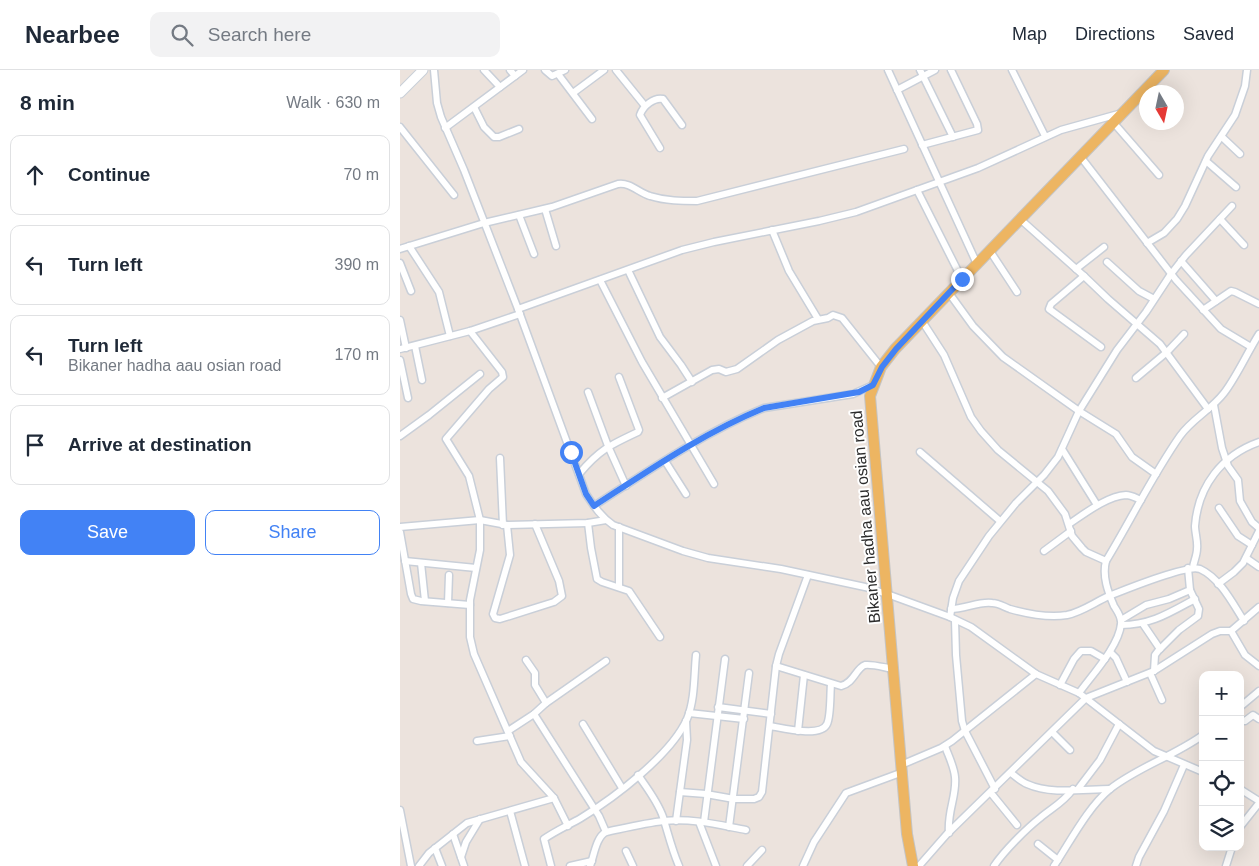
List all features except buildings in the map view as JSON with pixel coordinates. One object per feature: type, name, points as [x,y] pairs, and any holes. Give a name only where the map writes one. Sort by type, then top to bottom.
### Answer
[{"type":"main road","name":"Bikaner hadha aau osian road","points":[[913,866],[907,834],[870,411],[870,396],[873,385],[882,367],[896,349],[1164,70]]},
{"type":"street","points":[[400,93],[422,70]]},
{"type":"street","points":[[434,70],[437,103],[446,128],[519,312],[586,494],[606,520],[619,527],[683,551],[708,558],[781,569],[887,594],[953,618],[971,627],[1036,674],[1079,693],[1147,746],[1166,757],[1199,771]]},
{"type":"street","points":[[484,70],[500,87]]},
{"type":"street","points":[[510,70],[515,76]]},
{"type":"street","points":[[446,128],[523,70]]},
{"type":"street","points":[[545,70],[550,76],[562,72],[573,94],[592,119]]},
{"type":"street","points":[[573,94],[604,70]]},
{"type":"street","points":[[616,70],[645,106]]},
{"type":"street","points":[[888,70],[977,264]]},
{"type":"street","points":[[897,90],[922,73],[935,70]]},
{"type":"street","points":[[922,145],[974,132],[978,127],[951,70]]},
{"type":"street","points":[[1012,70],[1045,136]]},
{"type":"street","points":[[1147,243],[1164,233],[1177,219],[1206,161],[1235,115],[1248,70]]},
{"type":"street","points":[[922,73],[953,137]]},
{"type":"street","points":[[660,148],[642,121],[640,115],[645,106],[656,99],[663,99],[682,125]]},
{"type":"street","points":[[474,107],[484,127],[494,137],[499,138],[519,129]]},
{"type":"street","points":[[400,320],[403,348],[470,331],[682,250],[856,212],[978,168],[1045,136],[1096,119],[1122,113]]},
{"type":"street","points":[[1113,122],[1159,176]]},
{"type":"street","points":[[400,127],[454,195]]},
{"type":"street","points":[[1222,137],[1240,154]]},
{"type":"street","points":[[400,248],[484,223],[545,209],[622,183],[628,184],[648,196],[678,201],[698,201],[904,149]]},
{"type":"street","points":[[1080,156],[1171,274],[1203,310],[1221,329],[1251,346]]},
{"type":"street","points":[[1206,161],[1236,187]]},
{"type":"street","points":[[917,190],[962,279]]},
{"type":"street","points":[[1017,825],[993,791],[962,721],[951,610],[959,581],[1000,521],[1044,474],[1062,449],[1079,411],[1118,350],[1171,274],[1232,206]]},
{"type":"street","points":[[545,209],[556,246]]},
{"type":"street","points":[[519,215],[534,254]]},
{"type":"street","points":[[1020,219],[1149,334],[1167,352],[1211,407],[1226,461],[1238,480],[1240,501],[1259,530],[1246,558],[1239,568],[1218,584]]},
{"type":"street","points":[[1220,219],[1244,245]]},
{"type":"street","points":[[772,230],[789,271],[818,319]]},
{"type":"street","points":[[409,246],[439,292],[450,336]]},
{"type":"street","points":[[1076,269],[1104,246]]},
{"type":"street","points":[[990,251],[1018,292]]},
{"type":"street","points":[[1181,261],[1216,300]]},
{"type":"street","points":[[1107,262],[1139,291],[1154,299]]},
{"type":"street","points":[[400,263],[411,291]]},
{"type":"street","points":[[628,270],[660,336],[692,382]]},
{"type":"street","points":[[1084,276],[1051,304],[1049,309],[1101,347]]},
{"type":"street","points":[[600,280],[638,356],[714,484]]},
{"type":"street","points":[[1203,310],[1227,293],[1235,292],[1259,304]]},
{"type":"street","points":[[949,293],[973,326],[1003,357],[1079,411],[1116,434],[1132,457],[1156,474]]},
{"type":"street","points":[[662,398],[716,369],[726,372],[736,369],[778,340],[818,319],[824,319],[833,315],[842,318],[882,367]]},
{"type":"street","points":[[922,321],[944,355],[971,417],[981,431],[998,450],[1048,491],[1056,501],[1076,542],[1086,552],[1106,561]]},
{"type":"street","points":[[470,331],[502,372],[503,377],[489,389],[446,439],[469,476],[480,520],[481,541],[470,605],[470,637],[474,654],[523,765],[554,798],[568,826]]},
{"type":"street","points":[[1136,378],[1167,352],[1184,334]]},
{"type":"street","points":[[1121,622],[1110,596],[1104,570],[1106,561],[1156,474],[1188,426],[1211,407],[1225,392],[1251,346],[1258,338]]},
{"type":"street","points":[[415,346],[422,380]]},
{"type":"street","points":[[400,360],[408,398]]},
{"type":"street","points":[[400,436],[480,374]]},
{"type":"street","points":[[579,474],[599,452],[639,430],[619,377]]},
{"type":"street","points":[[594,506],[691,445],[730,423],[764,408],[853,394],[873,385]]},
{"type":"street","points":[[588,392],[608,446],[626,486]]},
{"type":"street","points":[[1162,700],[1152,672],[1155,655],[1179,630],[1198,616],[1199,609],[1190,590],[1190,568],[1197,548],[1195,528],[1199,508],[1209,481],[1218,468],[1241,449],[1259,442]]},
{"type":"street","points":[[1062,449],[1098,505]]},
{"type":"street","points":[[920,452],[1000,521]]},
{"type":"street","points":[[500,458],[505,525],[510,555],[492,614],[495,618],[500,619],[554,602],[562,596],[559,581],[535,524]]},
{"type":"street","points":[[665,461],[686,494]]},
{"type":"street","points":[[1044,551],[1098,505],[1126,495],[1141,500]]},
{"type":"street","points":[[1219,508],[1238,536],[1252,545]]},
{"type":"street","points":[[400,527],[480,520],[505,525],[588,523],[606,520]]},
{"type":"street","points":[[588,523],[590,548],[597,579],[629,591],[660,637]]},
{"type":"street","points":[[619,527],[619,587]]},
{"type":"street","points":[[400,532],[413,598],[417,601],[470,605]]},
{"type":"street","points":[[1246,558],[1259,567]]},
{"type":"street","points":[[405,561],[476,568]]},
{"type":"street","points":[[421,563],[425,601]]},
{"type":"street","points":[[951,610],[994,602],[1011,609],[1043,616],[1056,616],[1075,612],[1110,596],[1190,568],[1201,570],[1218,584],[1244,621]]},
{"type":"street","points":[[448,603],[449,575]]},
{"type":"street","points":[[680,792],[734,799],[754,799],[759,797],[762,792],[776,666],[808,576]]},
{"type":"street","points":[[1079,693],[1110,652],[1121,622],[1146,605],[1169,599],[1190,590]]},
{"type":"street","points":[[1121,622],[1143,624],[1195,599]]},
{"type":"street","points":[[919,866],[949,832],[1086,698],[1152,672],[1212,634],[1220,631],[1230,631],[1259,607]]},
{"type":"street","points":[[1143,624],[1160,649]]},
{"type":"street","points":[[1230,631],[1245,655],[1259,666]]},
{"type":"street","points":[[1060,685],[1074,659],[1081,651],[1090,651],[1105,659]]},
{"type":"street","points":[[1110,652],[1116,658],[1127,682]]},
{"type":"street","points":[[551,866],[544,839],[595,810],[638,776],[659,756],[682,728],[688,713],[696,655]]},
{"type":"street","points":[[716,866],[701,822],[724,659]]},
{"type":"street","points":[[526,660],[536,676],[535,685],[546,704]]},
{"type":"street","points":[[476,741],[509,733],[606,661]]},
{"type":"street","points":[[776,666],[841,686],[846,685],[852,680],[860,668],[864,666],[894,669]]},
{"type":"street","points":[[729,827],[749,673]]},
{"type":"street","points":[[802,866],[814,842],[846,793],[945,746],[1036,674]]},
{"type":"street","points":[[798,731],[804,675]]},
{"type":"street","points":[[770,726],[798,731],[816,731],[824,728],[827,724],[830,684]]},
{"type":"street","points":[[1244,704],[1259,691]]},
{"type":"street","points":[[718,707],[771,714]]},
{"type":"street","points":[[688,713],[744,719]]},
{"type":"street","points":[[534,714],[595,810],[606,832]]},
{"type":"street","points":[[1244,721],[1253,715],[1259,719]]},
{"type":"street","points":[[676,821],[687,740],[686,721]]},
{"type":"street","points":[[583,724],[622,788]]},
{"type":"street","points":[[994,866],[999,858],[1033,824],[1065,800],[1076,789],[1100,760],[1120,724]]},
{"type":"street","points":[[1052,732],[1070,750]]},
{"type":"street","points":[[1038,844],[1056,863],[1085,819],[1110,789],[1125,779],[1185,748],[1199,738]]},
{"type":"street","points":[[945,746],[955,778],[954,797],[948,820],[949,832]]},
{"type":"street","points":[[1136,866],[1164,811],[1184,765]]},
{"type":"street","points":[[1011,773],[1025,783],[1050,790],[1110,789]]},
{"type":"street","points":[[638,776],[652,795],[664,821],[679,866]]},
{"type":"street","points":[[1244,792],[1259,802],[1244,822]]},
{"type":"street","points":[[419,866],[435,848],[467,824],[554,798]]},
{"type":"street","points":[[400,810],[411,866]]},
{"type":"street","points":[[510,811],[525,866]]},
{"type":"street","points":[[461,857],[466,842],[480,819]]},
{"type":"street","points":[[570,866],[591,863],[598,840],[601,834],[606,832],[664,821],[701,822],[746,830]]},
{"type":"street","points":[[453,834],[464,866]]},
{"type":"street","points":[[435,848],[442,866]]},
{"type":"street","points":[[746,866],[762,850]]},
{"type":"street","points":[[626,851],[633,866]]},
{"type":"street","points":[[1226,866],[1231,851]]},
{"type":"route","points":[[571,452],[586,494],[594,506],[691,445],[750,414],[764,408],[859,392],[873,385],[882,367],[896,349],[962,279]]}]
